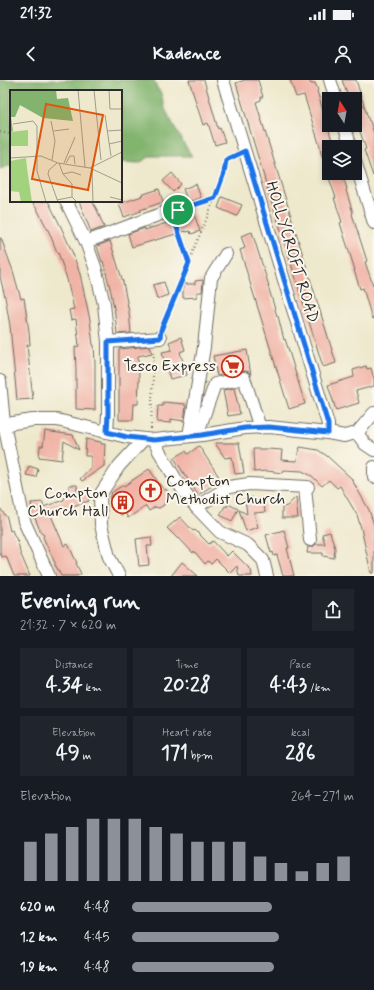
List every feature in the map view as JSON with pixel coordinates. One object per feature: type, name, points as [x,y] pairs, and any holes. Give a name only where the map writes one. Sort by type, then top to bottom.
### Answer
[{"type":"street","name":"HOLLYCROFT ROAD","points":[[223,80],[328,424],[328,433]]},
{"type":"street","points":[[330,80],[334,92]]},
{"type":"street","points":[[361,180],[374,223]]},
{"type":"street","points":[[66,202],[86,242],[95,267],[102,297],[108,342],[107,432]]},
{"type":"street","points":[[86,242],[173,209]]},
{"type":"street","points":[[193,436],[211,278],[226,254]]},
{"type":"street","points":[[108,342],[157,338]]},
{"type":"street","points":[[193,436],[214,384],[244,378],[260,428]]},
{"type":"street","points":[[0,381],[2,424],[24,521],[49,576]]},
{"type":"street","points":[[2,424],[33,420],[57,420],[127,437],[149,440],[193,436],[245,428],[269,427],[344,436],[357,433],[374,413]]},
{"type":"street","points":[[357,433],[365,444],[374,450]]},
{"type":"street","points":[[149,440],[159,451],[178,483],[196,507],[220,532],[248,545],[263,560],[267,576]]},
{"type":"street","points":[[119,576],[108,557],[101,525],[100,495],[119,466],[149,440]]},
{"type":"street","points":[[374,466],[374,477]]},
{"type":"street","points":[[196,507],[229,487],[249,484],[307,487],[310,540]]},
{"type":"path","points":[[0,132],[10,134]]},
{"type":"path","points":[[151,423],[157,338],[215,198],[224,173],[226,160],[245,151]]},
{"type":"path","points":[[189,263],[173,209],[178,210],[215,198]]},
{"type":"green space","points":[[0,80],[154,80],[161,93],[165,109],[192,156],[151,156],[139,163],[122,162],[122,90],[10,90],[10,165],[0,169]]},
{"type":"building","points":[[189,80],[204,80],[218,129],[220,128],[225,142],[215,145],[208,123],[203,125]]},
{"type":"building","points":[[245,80],[258,80],[263,97],[261,97],[261,100],[256,102],[336,363],[323,367],[236,83]]},
{"type":"building","points":[[290,80],[309,80],[311,84],[315,83],[322,107],[322,132],[329,132],[332,140],[322,140],[322,156],[304,95],[296,97]]},
{"type":"building","points":[[342,80],[356,80],[360,92],[346,92]]},
{"type":"building","points":[[362,99],[374,134],[373,176],[364,150],[366,149],[360,132],[362,132]]},
{"type":"building","points":[[172,173],[181,184],[173,192],[163,181]]},
{"type":"building","points":[[330,180],[344,180],[352,214],[367,261],[365,262],[374,288],[374,318],[372,319],[363,288],[360,289],[340,223],[342,222],[334,198],[336,198]]},
{"type":"building","points":[[196,184],[201,198],[188,202],[183,189]]},
{"type":"building","points":[[159,189],[163,202],[124,217],[119,204]]},
{"type":"building","points":[[222,197],[242,205],[237,216],[218,208]]},
{"type":"building","points":[[32,202],[48,202],[73,254],[80,274],[94,345],[95,410],[76,409],[75,347],[79,346],[76,319],[71,320],[69,310],[74,309],[67,279],[58,252],[37,209]]},
{"type":"building","points":[[79,202],[93,202],[104,227],[91,232]]},
{"type":"building","points":[[194,214],[200,231],[191,234],[190,231],[186,231],[132,247],[128,234],[145,228],[145,230],[170,223]]},
{"type":"building","points":[[252,232],[284,340],[285,339],[305,404],[289,409],[240,250],[245,248],[241,236]]},
{"type":"building","points":[[0,238],[13,271],[21,299],[24,298],[29,331],[30,345],[27,345],[33,399],[17,400],[10,326],[0,277]]},
{"type":"building","points":[[110,241],[123,282],[129,312],[131,333],[117,334],[111,292],[103,261],[102,262],[97,246]]},
{"type":"building","points":[[203,280],[202,292],[197,292],[197,297],[183,298],[183,284],[195,284],[195,281]]},
{"type":"building","points":[[164,282],[168,295],[157,299],[153,285]]},
{"type":"building","points":[[181,337],[185,350],[180,352],[187,375],[170,379],[162,352],[172,350],[169,342]]},
{"type":"building","points":[[150,346],[152,353],[138,356],[138,404],[134,404],[133,420],[119,420],[119,349]]},
{"type":"building","name":"Tesco Express","points":[[247,350],[251,376],[249,372],[243,371],[217,376],[213,356]]},
{"type":"building","points":[[366,366],[367,369],[371,368],[374,386],[356,391],[359,403],[336,410],[328,385],[354,377],[353,370]]},
{"type":"building","points":[[234,388],[240,414],[228,416],[223,390]]},
{"type":"building","points":[[163,402],[185,404],[184,421],[171,419],[171,423],[157,422],[158,406],[163,406]]},
{"type":"building","points":[[45,431],[73,435],[79,450],[64,441],[62,460],[39,457],[40,446],[43,446]]},
{"type":"building","points":[[86,439],[105,444],[104,466],[82,481],[80,479],[91,467],[91,456],[85,456]]},
{"type":"building","points":[[215,443],[239,443],[244,473],[235,474],[232,457],[225,458]]},
{"type":"building","points":[[199,446],[221,480],[198,495],[174,458],[186,451],[188,454]]},
{"type":"building","points":[[300,447],[318,450],[327,456],[351,478],[369,510],[374,525],[374,573],[371,573],[357,515],[340,486],[337,488],[329,480],[322,486],[312,476],[302,471],[284,470],[283,473],[267,471],[254,472],[253,449],[282,450],[281,460],[297,461]]},
{"type":"building","points":[[29,466],[38,469],[36,477],[26,475]]},
{"type":"building","points":[[149,469],[171,497],[159,508],[155,507],[149,511],[146,506],[128,518],[125,513],[121,515],[109,497],[112,495],[111,493]]},
{"type":"building","points":[[69,485],[77,485],[77,497],[87,494],[89,501],[50,513],[64,546],[68,544],[81,574],[77,576],[61,576],[55,566],[43,537],[44,535],[41,533],[35,518],[33,518],[31,503],[43,502],[43,507],[64,500],[64,498],[69,496]]},
{"type":"building","points":[[252,497],[253,500],[263,498],[265,512],[254,513],[258,527],[246,531],[239,510],[247,514],[245,499]]},
{"type":"building","points":[[296,497],[298,518],[282,518],[282,507],[287,506]]},
{"type":"building","points":[[228,504],[238,509],[232,521],[220,515],[225,506],[227,507]]},
{"type":"building","points":[[0,508],[7,518],[10,531],[12,530],[19,543],[19,550],[30,576],[14,576],[6,556],[2,557],[0,553]]},
{"type":"building","points":[[180,517],[193,531],[195,530],[209,544],[213,541],[227,556],[232,551],[251,570],[252,576],[239,576],[237,566],[230,573],[216,559],[211,564],[208,561],[205,564],[194,551],[193,553],[167,528]]},
{"type":"building","points":[[284,530],[294,576],[283,576],[277,555],[274,556],[273,552],[271,553],[266,535]]},
{"type":"building","points":[[330,532],[335,548],[334,558],[323,556],[323,553],[307,553],[308,547],[316,544],[325,544],[322,534]]},
{"type":"building","points":[[151,537],[152,546],[147,546],[149,565],[139,566],[136,539]]},
{"type":"building","points":[[182,562],[198,576],[171,576]]},
{"type":"place","name":"Tesco Express","points":[[232,366]]},
{"type":"place","name":"Compton Methodist Church","points":[[151,490]]},
{"type":"place","name":"Compton Church Hall","points":[[123,502]]},
{"type":"route","points":[[245,151],[328,424],[328,433],[269,427],[245,428],[202,435],[143,440],[107,432],[108,342],[160,338],[161,330],[189,263],[171,210],[178,210],[215,198],[224,173],[226,160],[245,151]]}]
